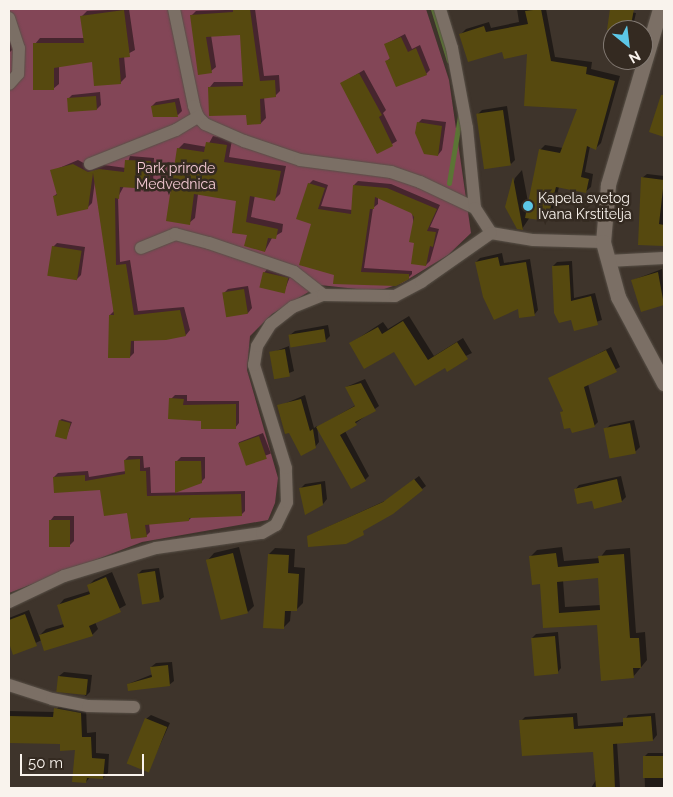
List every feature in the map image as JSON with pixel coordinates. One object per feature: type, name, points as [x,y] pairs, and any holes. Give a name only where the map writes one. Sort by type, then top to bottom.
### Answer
[{"type":"main road","points":[[660,9],[608,185],[603,242],[618,297],[664,383]]},
{"type":"street","points":[[174,9],[198,117],[244,141],[281,154],[335,167],[392,172],[420,182],[475,208]]},
{"type":"street","points":[[440,9],[452,48],[468,128],[475,208],[491,233]]},
{"type":"street","points":[[9,18],[19,48],[18,74],[9,84]]},
{"type":"street","points":[[90,164],[176,130],[198,117]]},
{"type":"street","points":[[9,602],[64,576],[156,548],[262,533],[276,525],[287,502],[286,468],[254,365],[257,346],[271,324],[293,307],[322,296],[395,296],[491,233],[533,240],[603,242]]},
{"type":"street","points":[[142,248],[175,234],[209,243],[294,272],[322,296]]},
{"type":"street","points":[[608,261],[664,258]]},
{"type":"street","points":[[9,685],[52,699],[88,706],[134,707]]},
{"type":"green space","name":"Park prirode Medvednica","points":[[9,9],[426,9],[449,80],[471,233],[448,255],[402,283],[384,289],[366,290],[320,285],[272,314],[250,336],[247,370],[278,478],[275,503],[268,520],[142,542],[9,593]]},
{"type":"building","points":[[233,9],[250,9],[260,81],[275,80],[276,97],[260,99],[261,124],[247,125],[246,115],[209,116],[208,87],[243,86],[240,35],[206,37],[212,73],[198,75],[190,15],[233,12]]},
{"type":"building","points":[[541,9],[551,61],[587,67],[586,74],[615,81],[596,150],[587,146],[581,177],[589,179],[586,193],[556,187],[547,221],[525,218],[539,149],[560,153],[577,109],[524,106],[527,54],[504,59],[502,52],[468,62],[459,34],[484,26],[486,32],[528,24],[525,11]]},
{"type":"building","points":[[610,9],[634,9],[632,20],[608,20]]},
{"type":"building","points":[[124,10],[130,57],[119,58],[121,84],[94,86],[92,62],[54,68],[54,90],[33,90],[33,43],[84,43],[80,16]]},
{"type":"building","points":[[401,37],[408,52],[416,48],[427,75],[396,87],[385,61],[390,59],[384,44]]},
{"type":"building","points":[[359,73],[382,115],[379,117],[393,146],[377,154],[340,83]]},
{"type":"building","points":[[661,95],[664,95],[664,137],[649,132]]},
{"type":"building","points":[[96,96],[97,110],[68,112],[67,98]]},
{"type":"building","points":[[175,102],[178,117],[153,117],[151,106]]},
{"type":"building","points":[[503,110],[511,165],[484,169],[476,114]]},
{"type":"building","points":[[417,122],[442,126],[438,156],[424,154],[415,133]]},
{"type":"building","points":[[206,142],[227,145],[224,162],[281,171],[275,201],[250,196],[246,222],[278,229],[276,239],[268,238],[265,252],[244,246],[247,235],[232,233],[236,201],[194,194],[190,225],[166,221],[177,148],[204,152]]},
{"type":"building","points":[[125,160],[151,161],[149,189],[120,187],[119,199],[115,198],[116,265],[126,264],[134,315],[180,310],[186,336],[166,340],[131,341],[130,358],[108,358],[109,315],[114,315],[93,173],[88,209],[57,216],[53,196],[57,195],[50,170],[73,164],[88,172],[99,169],[124,172]]},
{"type":"building","points":[[513,177],[523,230],[517,229],[505,207]]},
{"type":"building","points":[[641,177],[664,180],[659,224],[664,225],[664,246],[638,245]]},
{"type":"building","points":[[308,183],[325,188],[318,209],[351,214],[353,185],[387,188],[437,209],[427,231],[436,232],[433,247],[430,246],[426,266],[411,264],[414,243],[409,242],[414,217],[411,213],[375,197],[374,209],[370,209],[361,272],[409,274],[409,279],[396,286],[333,284],[334,275],[299,265],[311,224],[296,219]]},
{"type":"building","points":[[52,246],[82,251],[77,280],[47,276]]},
{"type":"building","points":[[498,257],[500,266],[526,262],[535,316],[519,318],[518,309],[494,320],[483,297],[475,262]]},
{"type":"building","points":[[569,265],[571,301],[591,296],[598,325],[574,331],[571,320],[559,323],[554,313],[552,266]]},
{"type":"building","points":[[263,272],[288,278],[285,293],[259,288]]},
{"type":"building","points":[[658,272],[664,305],[641,312],[631,280]]},
{"type":"building","points":[[244,289],[248,314],[226,317],[222,292]]},
{"type":"building","points":[[403,321],[428,360],[457,342],[468,359],[447,372],[445,368],[415,386],[394,352],[364,369],[349,343],[378,327],[382,334]]},
{"type":"building","points":[[324,329],[326,342],[290,347],[288,335]]},
{"type":"building","points":[[285,349],[290,377],[274,379],[269,352]]},
{"type":"building","points":[[606,350],[617,372],[584,387],[595,427],[572,433],[570,428],[564,429],[560,412],[563,411],[548,378]]},
{"type":"building","points":[[361,383],[376,411],[355,422],[357,425],[340,435],[366,481],[351,489],[316,427],[355,406],[345,387]]},
{"type":"building","points":[[169,398],[184,399],[183,405],[236,404],[236,429],[201,429],[201,421],[168,419]]},
{"type":"building","points":[[301,399],[310,431],[313,429],[316,448],[301,456],[289,433],[285,434],[277,405]]},
{"type":"building","points":[[59,420],[71,423],[67,439],[55,436]]},
{"type":"building","points":[[630,423],[636,453],[609,459],[603,428]]},
{"type":"building","points":[[259,436],[267,459],[246,466],[238,443]]},
{"type":"building","points":[[140,459],[140,471],[146,471],[147,496],[241,494],[242,516],[189,518],[189,521],[145,525],[147,537],[131,539],[127,513],[104,516],[100,490],[54,493],[53,477],[85,475],[85,481],[125,474],[124,460]]},
{"type":"building","points":[[175,461],[201,461],[202,483],[175,493]]},
{"type":"building","points":[[414,479],[423,490],[393,514],[363,531],[364,535],[346,544],[308,547],[307,536],[383,502]]},
{"type":"building","points":[[617,479],[622,502],[594,509],[592,501],[577,504],[574,489]]},
{"type":"building","points":[[321,484],[323,505],[305,515],[299,488]]},
{"type":"building","points":[[49,520],[70,520],[70,547],[49,547]]},
{"type":"building","points":[[233,553],[248,613],[221,620],[206,560]]},
{"type":"building","points":[[556,553],[558,567],[599,563],[598,556],[624,554],[630,638],[639,638],[641,668],[633,668],[634,678],[601,681],[597,625],[543,628],[540,584],[532,585],[529,556]],"holes":[[[598,578],[600,610],[559,613],[557,582]]]},
{"type":"building","points":[[268,554],[289,555],[288,573],[299,574],[297,611],[285,611],[284,629],[263,628]]},
{"type":"building","points":[[155,571],[160,602],[142,604],[137,574]]},
{"type":"building","points":[[106,577],[121,612],[89,626],[93,636],[44,651],[39,635],[64,627],[57,605],[90,594],[87,585]]},
{"type":"building","points":[[25,614],[37,646],[13,655],[9,643],[9,620]]},
{"type":"building","points":[[555,636],[558,674],[534,676],[531,638]]},
{"type":"building","points":[[168,665],[170,686],[128,691],[127,684],[152,677],[150,667]]},
{"type":"building","points":[[58,676],[88,679],[86,695],[56,692]]},
{"type":"building","points":[[54,708],[81,713],[82,737],[91,737],[92,758],[105,759],[103,779],[87,778],[86,783],[72,782],[75,750],[60,751],[60,744],[9,743],[9,716],[53,717]]},
{"type":"building","points":[[651,716],[653,741],[613,744],[615,788],[596,788],[593,752],[522,756],[519,720],[573,717],[574,729],[623,726],[623,718]]},
{"type":"building","points":[[145,718],[167,727],[149,772],[127,763]]},
{"type":"building","points":[[643,756],[664,756],[664,778],[643,778]]},
{"type":"waterway","points":[[433,9],[449,61]]},
{"type":"waterway","points":[[449,183],[460,116]]},
{"type":"place","name":"Kapela svetog Ivana Krstitelja","points":[[528,206]]}]
